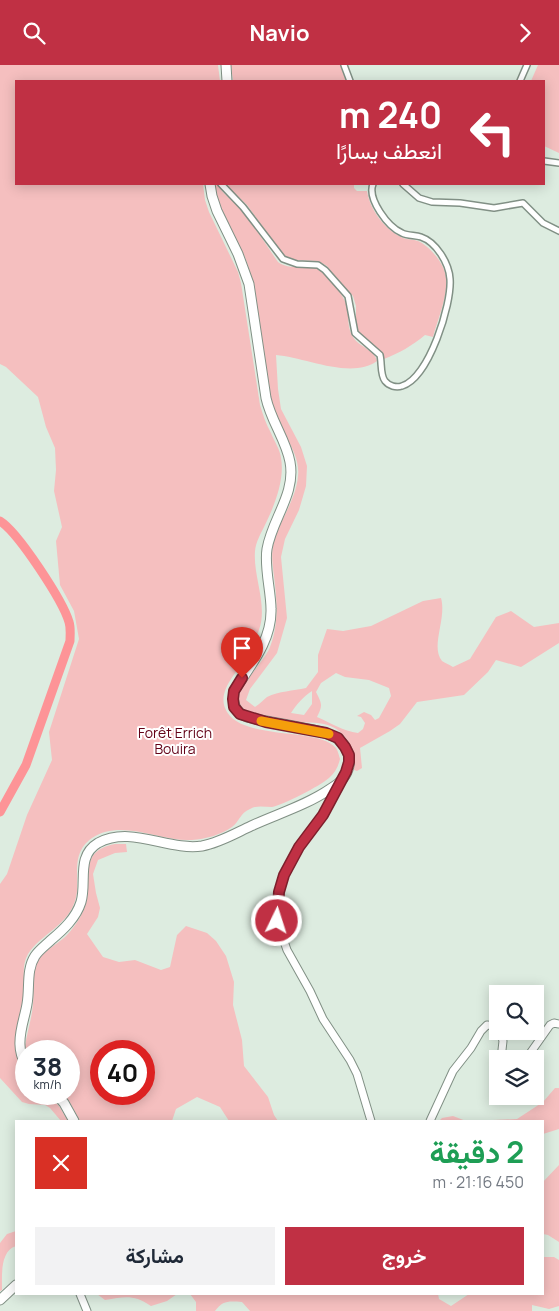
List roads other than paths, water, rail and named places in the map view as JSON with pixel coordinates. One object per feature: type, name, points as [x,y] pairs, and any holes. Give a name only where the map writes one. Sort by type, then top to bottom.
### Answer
[{"type":"main road","points":[[226,65],[227,80]]},
{"type":"main road","points":[[21,1040],[31,963],[36,954],[66,928],[75,915],[81,902],[83,867],[89,851],[93,847],[105,840],[123,837],[155,840],[175,845],[203,846],[320,795],[341,781],[349,762],[349,755],[338,738],[326,733],[247,717],[240,714],[234,707],[234,691],[265,642],[269,629],[271,611],[266,551],[288,492],[290,463],[266,399],[249,284],[238,254],[217,211],[210,185]]},
{"type":"main road","points":[[65,1105],[73,1120]]},
{"type":"main road","points":[[0,1300],[15,1286]]},
{"type":"street","points":[[344,65],[350,80]]},
{"type":"street","points":[[520,80],[526,65]]},
{"type":"street","points":[[545,161],[559,163]]},
{"type":"street","points":[[222,185],[243,207],[283,259],[297,264],[318,265],[325,270],[348,296],[355,333],[380,355],[383,379],[387,384],[398,387],[412,380],[424,366],[435,345],[449,295],[450,278],[447,266],[439,251],[420,236],[402,233],[383,215],[372,198],[372,185]]},
{"type":"street","points":[[404,185],[419,199],[432,202],[460,203],[494,209],[523,203],[543,223],[559,231]]},
{"type":"street","points":[[341,781],[323,815],[299,847],[284,875],[279,892],[277,921],[287,950],[323,1019],[346,1053],[357,1075],[371,1120]]},
{"type":"street","points":[[532,1050],[550,1025],[554,1023],[559,1024]]},
{"type":"street","points":[[430,1120],[453,1071],[471,1049],[480,1031],[489,1025]]},
{"type":"street","points":[[80,1295],[87,1311]]},
{"type":"waterway","points":[[0,521],[18,538],[28,552],[58,599],[70,624],[70,641],[26,765],[0,812]]},
{"type":"park label","name":"Forêt Errich Bouira","points":[[175,740]]}]
